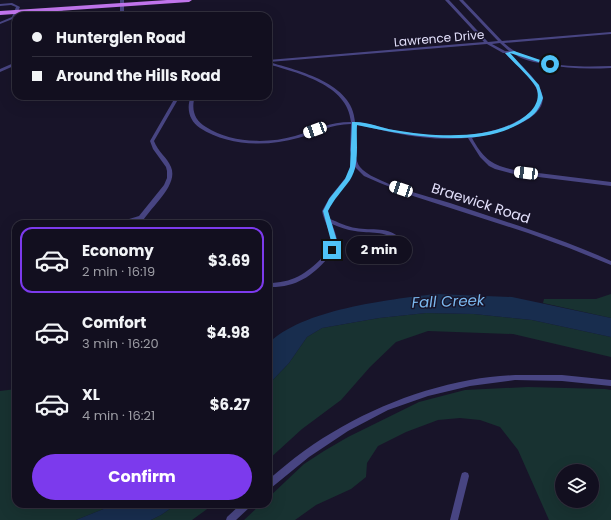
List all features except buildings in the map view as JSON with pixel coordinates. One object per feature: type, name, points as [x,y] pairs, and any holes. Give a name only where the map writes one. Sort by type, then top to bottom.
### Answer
[{"type":"main road","points":[[16,12],[61,9],[122,2],[189,0]]},
{"type":"main road","points":[[0,14],[12,12]]},
{"type":"street","points":[[447,0],[487,43],[496,49],[562,66],[584,68],[611,67]]},
{"type":"street","points":[[192,100],[190,104],[191,112],[199,125],[214,134],[240,140],[277,141],[297,137],[330,125],[354,123],[417,135],[469,136],[494,132],[513,126],[531,114],[539,104],[541,95],[538,86],[503,42],[461,0]]},
{"type":"street","points":[[0,5],[16,6],[18,7],[16,12]]},
{"type":"street","points":[[1,23],[12,18]]},
{"type":"street","name":"Lawrence Drive","points":[[272,62],[611,33]]},
{"type":"street","points":[[272,63],[313,78],[333,89],[349,106],[354,123],[354,163],[348,179],[335,194],[326,208],[327,220],[334,241],[332,250],[311,272],[300,280],[288,284],[272,285]]},
{"type":"street","points":[[0,71],[12,66]]},
{"type":"street","points":[[140,220],[169,181],[169,168],[154,147],[152,141],[176,100]]},
{"type":"street","points":[[469,136],[481,157],[489,164],[501,169],[514,172],[611,184]]},
{"type":"street","name":"Braewick Road","points":[[354,163],[365,174],[377,181],[557,241],[611,263]]},
{"type":"street","points":[[327,220],[357,230],[390,233],[396,236],[399,240]]},
{"type":"street","points":[[272,481],[292,463],[332,435],[375,412],[421,394],[469,382],[517,377],[552,376],[611,382]]},
{"type":"street","points":[[454,520],[465,476]]},
{"type":"street","points":[[230,520],[243,508]]},
{"type":"green space","points":[[611,294],[611,318],[543,303],[544,299],[596,299]]},
{"type":"green space","points":[[426,313],[474,314],[532,320],[611,337],[611,357],[513,334],[428,331],[396,342],[370,367],[341,400],[302,429],[272,456],[272,381],[289,363],[307,337],[322,328],[379,318]]},
{"type":"green space","points":[[528,387],[611,390],[611,520],[549,520],[518,450],[500,427],[480,420],[460,418],[438,420],[406,432],[378,446],[367,463],[366,477],[351,489],[316,505],[295,520],[244,520],[257,508],[272,508],[272,494],[304,464],[348,437],[419,402],[465,390]]},
{"type":"green space","points":[[12,390],[12,508],[106,508],[76,520],[0,520],[0,391]]},
{"type":"green space","points":[[171,508],[208,508],[192,520],[151,520]]},
{"type":"water","name":"Fall Creek","points":[[435,294],[512,297],[611,318],[611,337],[532,320],[474,314],[426,313],[379,318],[322,328],[307,337],[289,363],[272,381],[272,341],[283,332],[302,322],[323,314],[394,299]]},
{"type":"water","points":[[106,508],[171,508],[151,520],[76,520]]},
{"type":"route","points":[[332,250],[334,241],[326,215],[326,208],[335,194],[348,179],[353,167],[354,123],[395,132],[432,137],[469,136],[498,131],[513,126],[527,118],[536,109],[541,98],[538,86],[507,53],[513,52],[550,64]]}]
